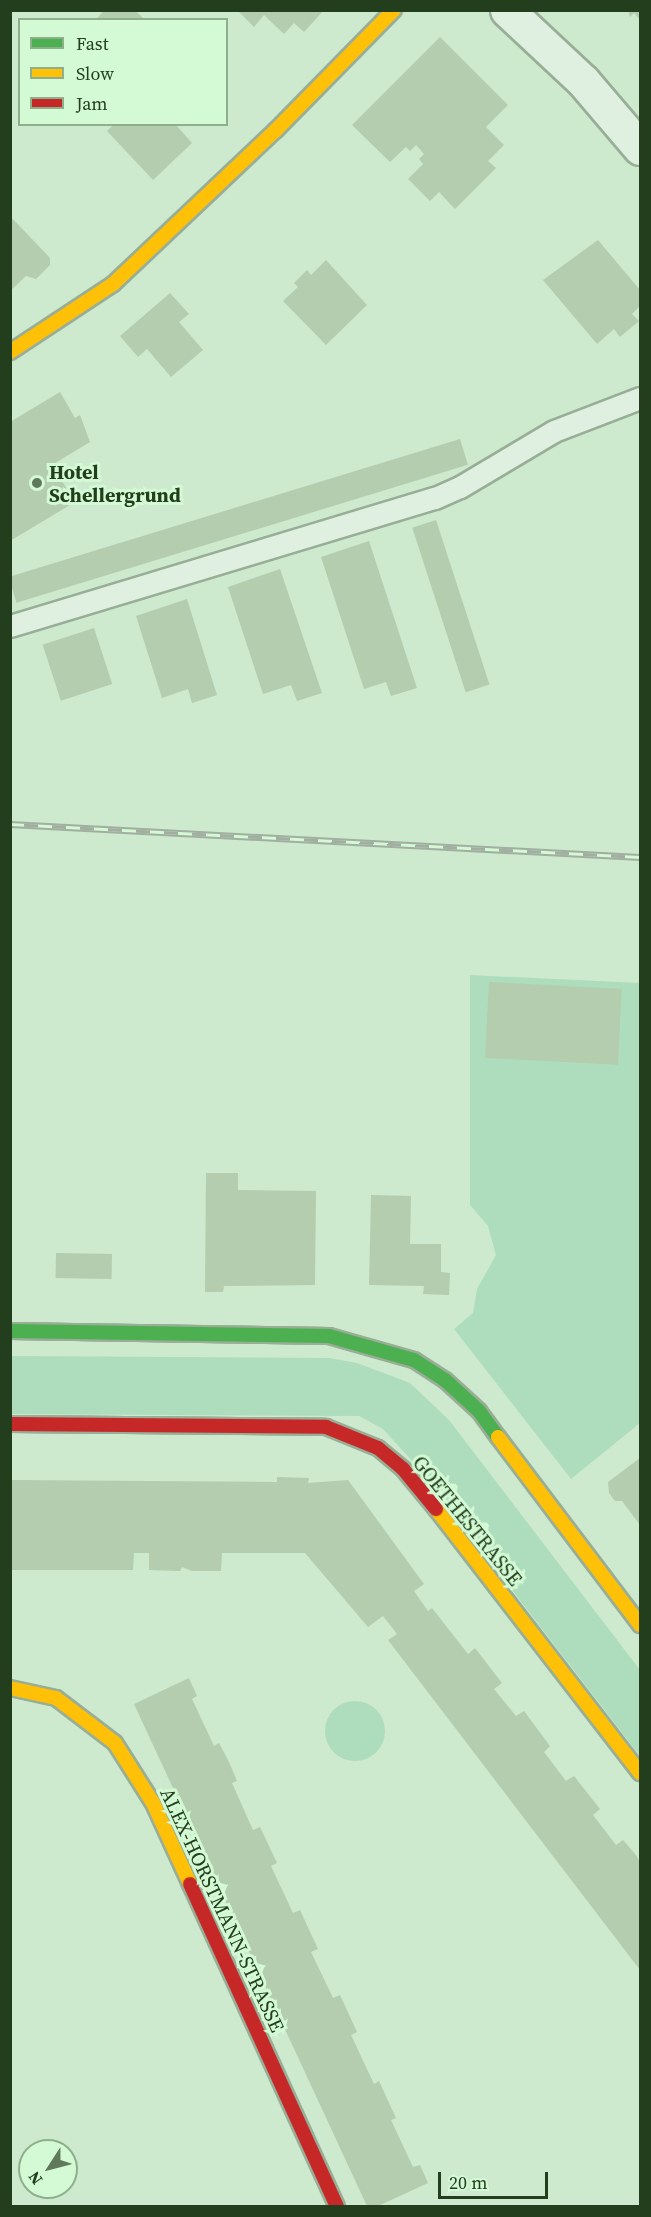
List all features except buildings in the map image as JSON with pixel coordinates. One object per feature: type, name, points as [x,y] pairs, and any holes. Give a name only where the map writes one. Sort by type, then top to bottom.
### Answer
[{"type":"street","points":[[10,352],[113,284],[276,130],[394,10]]},
{"type":"street","points":[[507,10],[583,81],[640,148]]},
{"type":"street","points":[[10,1330],[329,1336],[395,1351],[446,1380],[479,1411],[640,1625]]},
{"type":"street","name":"GOETHESTRASSE","points":[[10,1424],[303,1425],[326,1427],[378,1448],[403,1469],[427,1498],[640,1773]]},
{"type":"street","name":"ALEX-HORSTMANN-STRASSE","points":[[10,1688],[56,1698],[115,1743],[153,1803],[337,2206]]},
{"type":"lane","points":[[10,626],[435,498],[460,488],[554,430],[640,398]]},
{"type":"green space","points":[[470,975],[640,983],[640,1423],[571,1479],[454,1329],[473,1313],[477,1289],[496,1255],[488,1226],[470,1205]]},
{"type":"green space","points":[[11,1356],[329,1358],[357,1363],[410,1383],[449,1420],[640,1670],[640,1756],[415,1464],[383,1429],[359,1416],[11,1414]]},
{"type":"green space","points":[[355,1701],[376,1710],[385,1731],[376,1752],[355,1761],[334,1752],[325,1731],[334,1710]]},
{"type":"railway","points":[[10,824],[640,857]]},
{"type":"traffic: fast","points":[[10,1331],[329,1336],[414,1360],[445,1380],[479,1411],[498,1437]]},
{"type":"traffic: slow","points":[[10,352],[113,284],[276,130],[394,10]]},
{"type":"traffic: slow","points":[[498,1437],[640,1625]]},
{"type":"traffic: slow","points":[[436,1509],[640,1773]]},
{"type":"traffic: slow","points":[[10,1688],[56,1698],[115,1743],[153,1803],[190,1884]]},
{"type":"traffic: jam","points":[[10,1424],[326,1427],[378,1448],[403,1469],[436,1509]]},
{"type":"traffic: jam","points":[[190,1884],[337,2206]]},
{"type":"place","name":"Hotel Schellergrund","points":[[37,483]]}]
